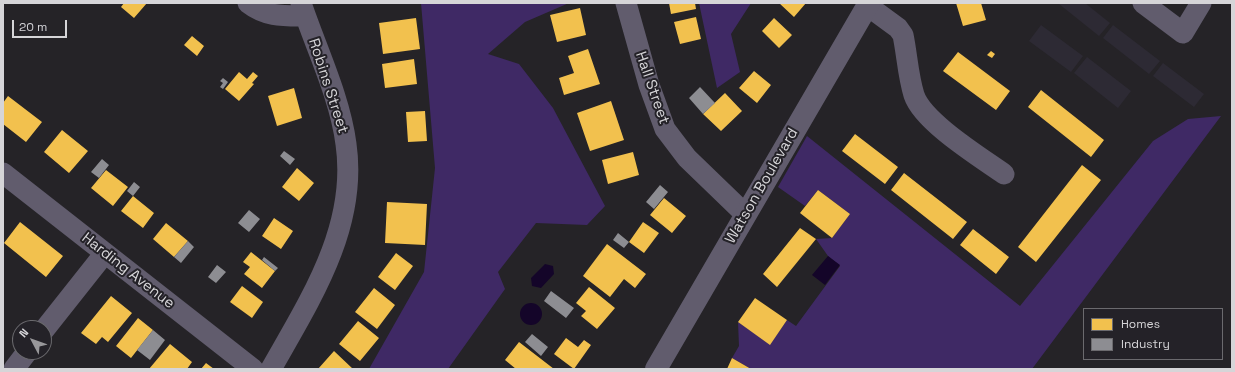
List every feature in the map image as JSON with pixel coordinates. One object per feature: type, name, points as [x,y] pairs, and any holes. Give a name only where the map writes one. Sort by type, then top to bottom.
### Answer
[{"type":"street","points":[[248,3],[256,10],[273,16],[303,9]]},
{"type":"street","name":"Hall Street","points":[[626,3],[649,85],[665,129],[687,158],[745,214]]},
{"type":"street","points":[[1143,3],[1183,33],[1201,3]]},
{"type":"street","points":[[868,4],[898,28],[904,35],[915,96],[930,118],[943,131],[1004,174]]},
{"type":"street","name":"Watson Boulevard","points":[[656,369],[868,4]]},
{"type":"street","name":"Robins Street","points":[[271,369],[317,287],[338,236],[347,191],[346,144],[337,105],[303,9]]},
{"type":"street","name":"Harding Avenue","points":[[3,173],[253,369]]},
{"type":"street","points":[[52,320],[105,252]]},
{"type":"street","points":[[14,369],[21,360]]},
{"type":"shaded area","points":[[421,3],[569,3],[525,22],[488,54],[519,64],[553,108],[605,206],[587,225],[536,223],[498,272],[505,289],[448,369],[369,369],[424,272],[435,168]]},
{"type":"shaded area","points":[[699,3],[751,3],[731,34],[740,72],[717,88]]},
{"type":"shaded area","points":[[1085,3],[1110,23],[1099,36],[1059,4]]},
{"type":"shaded area","points":[[1041,25],[1083,56],[1071,72],[1029,41]]},
{"type":"shaded area","points":[[1113,25],[1160,61],[1149,74],[1103,38]]},
{"type":"shaded area","points":[[1087,57],[1131,91],[1118,108],[1074,73]]},
{"type":"shaded area","points":[[1163,63],[1204,94],[1194,107],[1153,76]]},
{"type":"shaded area","points":[[1221,116],[1032,369],[751,369],[732,358],[739,346],[738,322],[770,344],[787,320],[796,326],[840,266],[828,256],[816,239],[832,238],[850,214],[818,190],[805,206],[778,187],[807,136],[1020,306],[1153,141],[1188,119]]},
{"type":"shaded area","points":[[828,256],[840,265],[825,285],[812,275]]},
{"type":"shaded area","points":[[545,264],[553,266],[554,274],[541,288],[532,286],[531,278]]},
{"type":"shaded area","points":[[531,303],[539,306],[542,314],[539,322],[531,325],[523,322],[520,314],[523,306]]},
{"type":"building: Homes","points":[[124,3],[147,3],[134,18],[121,7]]},
{"type":"building: Homes","points":[[669,3],[695,3],[696,9],[671,14]]},
{"type":"building: Homes","points":[[779,3],[806,3],[794,17]]},
{"type":"building: Homes","points":[[956,3],[981,3],[986,20],[963,26]]},
{"type":"building: Homes","points":[[580,8],[586,35],[557,42],[550,15]]},
{"type":"building: Homes","points":[[696,17],[701,39],[680,44],[674,22]]},
{"type":"building: Homes","points":[[416,18],[420,49],[383,54],[379,23]]},
{"type":"building: Homes","points":[[774,18],[792,35],[779,48],[762,31]]},
{"type":"building: Homes","points":[[192,36],[204,46],[197,56],[184,45]]},
{"type":"building: Homes","points":[[588,49],[600,84],[564,95],[559,78],[574,73],[568,56]]},
{"type":"building: Homes","points":[[991,51],[995,54],[992,58],[987,55]]},
{"type":"building: Homes","points":[[958,52],[1010,91],[996,110],[943,71]]},
{"type":"building: Homes","points":[[414,59],[417,84],[385,88],[382,64]]},
{"type":"building: Homes","points":[[754,71],[771,85],[757,103],[739,88]]},
{"type":"building: Homes","points":[[239,72],[247,79],[253,72],[258,76],[252,83],[254,84],[239,101],[225,89]]},
{"type":"building: Homes","points":[[294,88],[302,118],[277,126],[268,96]]},
{"type":"building: Homes","points":[[1041,90],[1104,140],[1091,157],[1028,107]]},
{"type":"building: Homes","points":[[725,93],[742,111],[721,131],[703,114]]},
{"type":"building: Homes","points":[[8,96],[42,122],[26,142],[3,124],[3,103]]},
{"type":"building: Homes","points":[[611,101],[624,140],[590,151],[577,113]]},
{"type":"building: Homes","points":[[425,111],[427,141],[408,142],[406,112]]},
{"type":"building: Homes","points":[[62,130],[88,151],[69,173],[44,152]]},
{"type":"building: Homes","points":[[855,134],[898,167],[885,184],[842,151]]},
{"type":"building: Homes","points":[[633,152],[639,175],[608,184],[602,160]]},
{"type":"building: Homes","points":[[1082,165],[1101,180],[1036,262],[1018,247]]},
{"type":"building: Homes","points":[[297,168],[314,183],[299,201],[282,187]]},
{"type":"building: Homes","points":[[106,170],[128,187],[113,206],[91,188]]},
{"type":"building: Homes","points":[[904,173],[967,222],[953,239],[891,190]]},
{"type":"building: Homes","points":[[818,190],[850,214],[832,238],[800,213]]},
{"type":"building: Homes","points":[[133,196],[154,213],[143,228],[121,211]]},
{"type":"building: Homes","points":[[664,198],[686,216],[672,233],[650,215]]},
{"type":"building: Homes","points":[[387,202],[427,204],[425,245],[385,243]]},
{"type":"building: Homes","points":[[274,218],[293,231],[281,249],[262,236]]},
{"type":"building: Homes","points":[[20,222],[63,256],[46,277],[4,243]]},
{"type":"building: Homes","points":[[643,222],[659,233],[644,253],[629,242]]},
{"type":"building: Homes","points":[[166,223],[188,241],[174,257],[153,239]]},
{"type":"building: Homes","points":[[800,228],[816,239],[777,287],[763,274]]},
{"type":"building: Homes","points":[[973,229],[1009,257],[996,274],[960,245]]},
{"type":"building: Homes","points":[[607,244],[646,274],[635,288],[624,279],[610,297],[583,276]]},
{"type":"building: Homes","points":[[251,252],[275,271],[262,288],[244,274],[250,267],[243,262]]},
{"type":"building: Homes","points":[[396,253],[413,266],[395,290],[378,277]]},
{"type":"building: Homes","points":[[242,286],[263,302],[252,318],[230,302]]},
{"type":"building: Homes","points":[[589,287],[615,308],[597,329],[581,316],[586,311],[576,303]]},
{"type":"building: Homes","points":[[374,288],[395,305],[377,329],[355,312]]},
{"type":"building: Homes","points":[[111,296],[132,313],[108,342],[102,337],[96,344],[81,333]]},
{"type":"building: Homes","points":[[755,298],[787,320],[770,345],[738,322]]},
{"type":"building: Homes","points":[[138,318],[153,330],[131,358],[116,346]]},
{"type":"building: Homes","points":[[358,321],[379,338],[360,361],[339,344]]},
{"type":"building: Homes","points":[[566,338],[578,347],[584,340],[591,345],[574,369],[554,354]]},
{"type":"building: Homes","points":[[519,342],[554,369],[516,369],[505,360]]},
{"type":"building: Homes","points":[[170,344],[192,362],[187,369],[149,369]]},
{"type":"building: Homes","points":[[334,351],[353,369],[318,369]]},
{"type":"building: Homes","points":[[732,358],[751,369],[727,369]]},
{"type":"building: Homes","points":[[206,363],[214,369],[201,369]]},
{"type":"building: Industry","points":[[223,78],[228,82],[223,89],[220,87],[223,83],[220,81]]},
{"type":"building: Industry","points":[[700,87],[715,103],[703,114],[689,98]]},
{"type":"building: Industry","points":[[284,151],[295,159],[290,165],[280,156]]},
{"type":"building: Industry","points":[[102,159],[109,165],[99,178],[91,172]]},
{"type":"building: Industry","points":[[134,182],[140,187],[133,196],[127,191]]},
{"type":"building: Industry","points":[[660,185],[668,192],[654,209],[646,202]]},
{"type":"building: Industry","points":[[249,210],[260,219],[249,232],[238,223]]},
{"type":"building: Industry","points":[[618,233],[629,242],[624,248],[613,240]]},
{"type":"building: Industry","points":[[188,241],[194,247],[181,263],[174,257]]},
{"type":"building: Industry","points":[[264,257],[278,268],[275,271],[262,260]]},
{"type":"building: Industry","points":[[217,265],[226,272],[216,283],[208,277]]},
{"type":"building: Industry","points":[[551,291],[574,308],[566,318],[544,301]]},
{"type":"building: Industry","points":[[153,330],[165,340],[150,360],[137,350]]},
{"type":"building: Industry","points":[[532,334],[548,347],[541,356],[525,342]]}]
